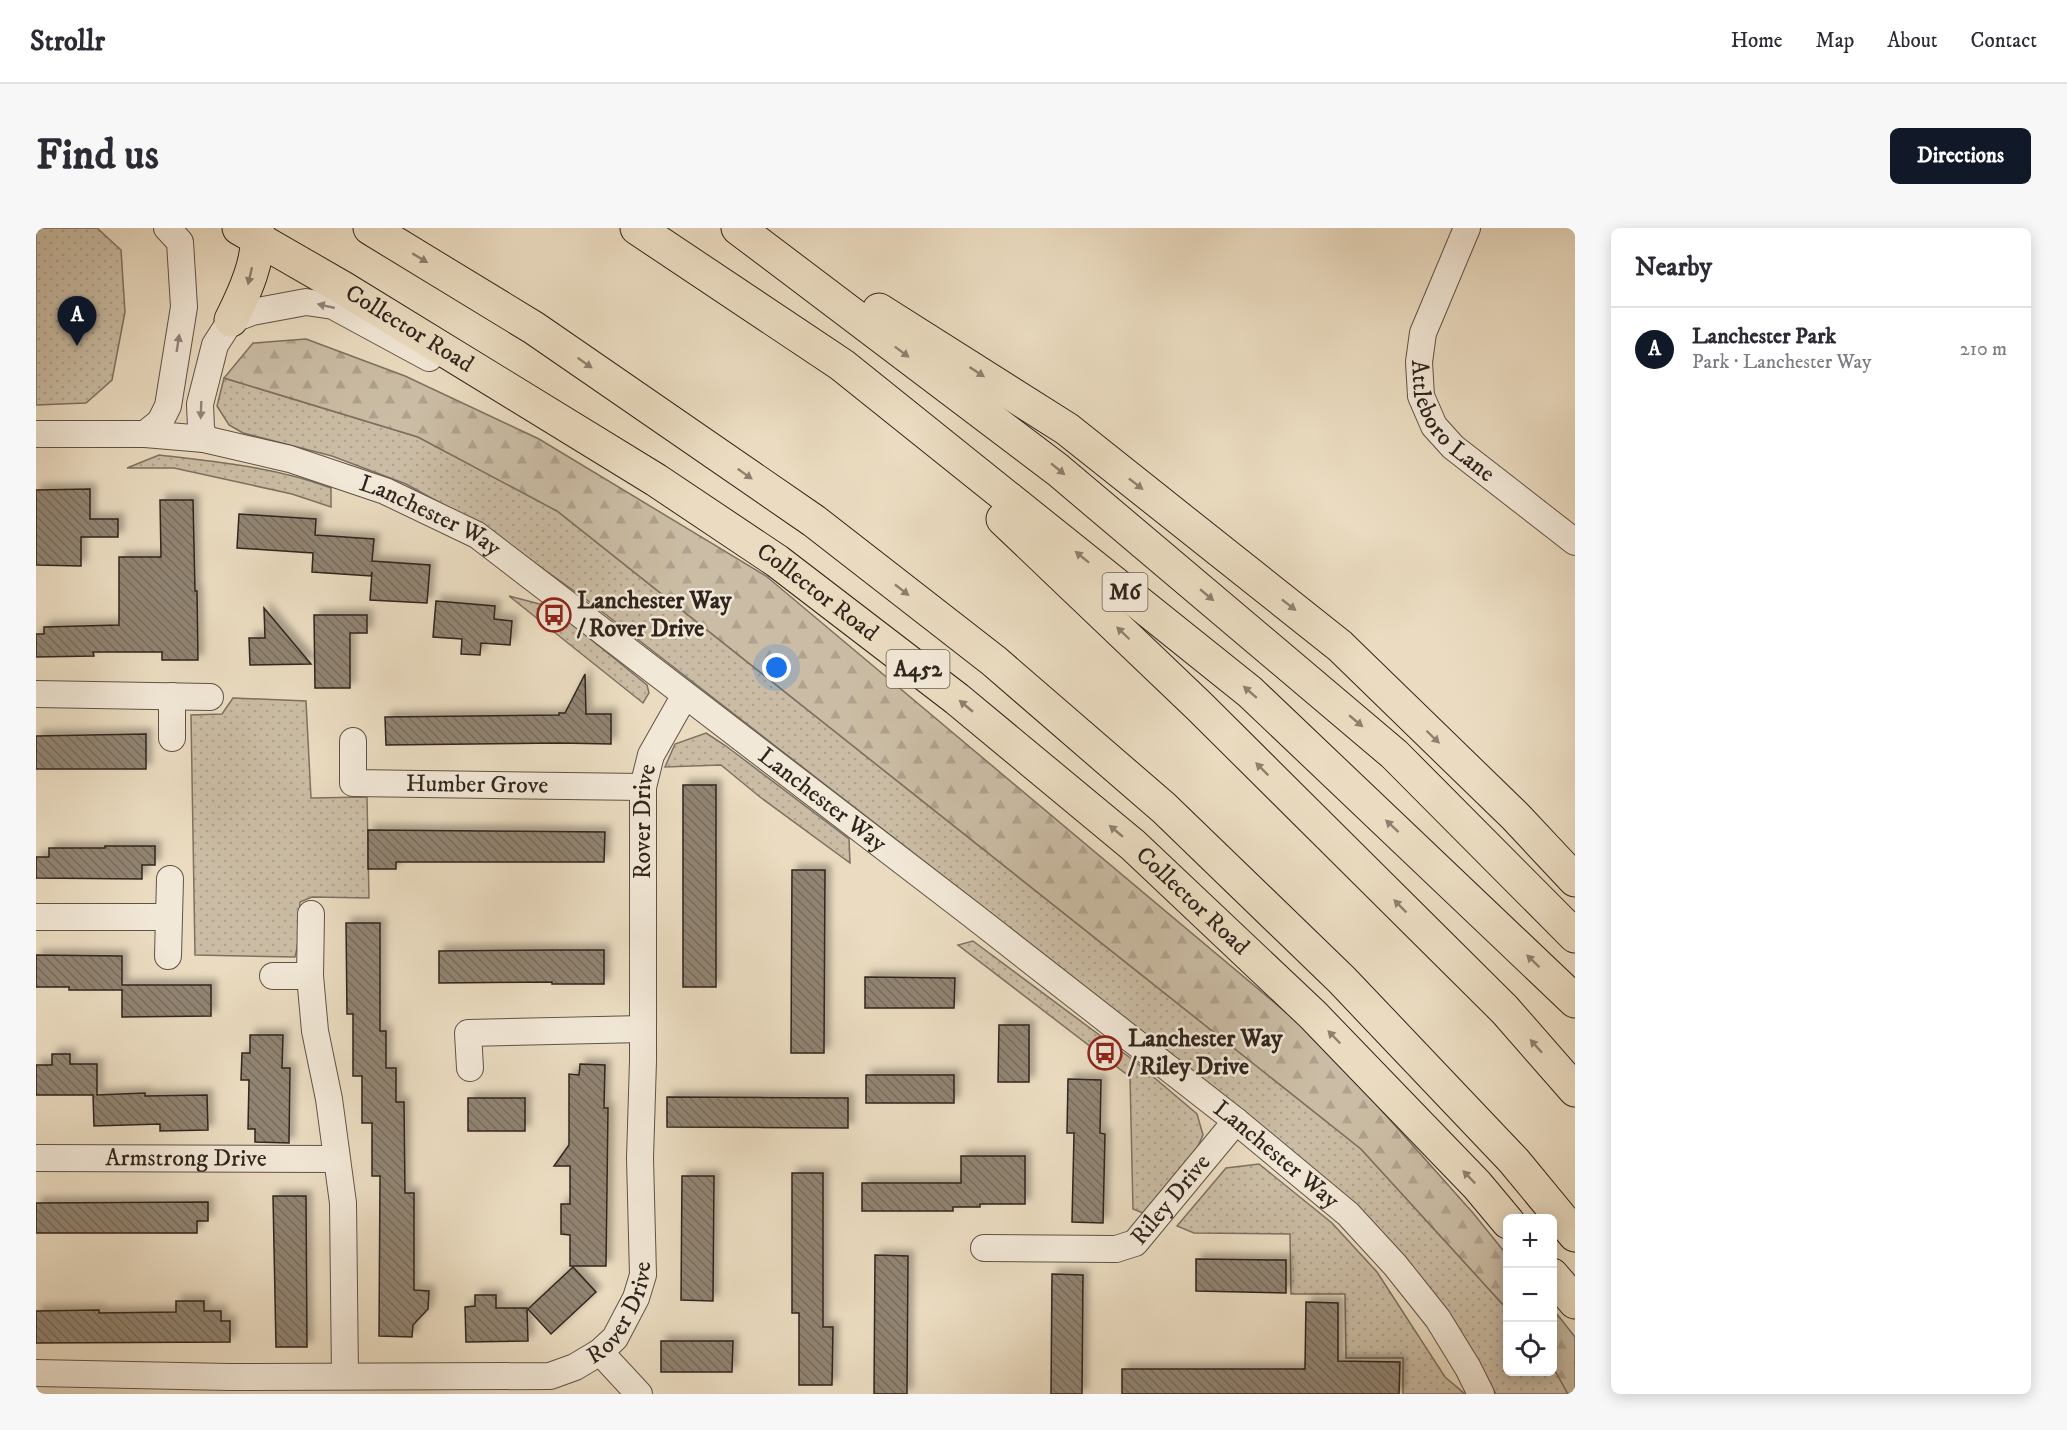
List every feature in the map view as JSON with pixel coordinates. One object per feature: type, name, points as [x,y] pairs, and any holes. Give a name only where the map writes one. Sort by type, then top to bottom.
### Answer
[{"type":"highway","name":"Collector Road","points":[[370,228],[534,328],[794,508],[994,661],[1164,808],[1342,980],[1514,1161],[1575,1235]]},
{"type":"highway","name":"M6","points":[[637,228],[842,365],[1250,692],[1575,1002]]},
{"type":"highway","name":"M6","points":[[738,228],[1058,470],[1394,754],[1575,936]]},
{"type":"highway","points":[[751,228],[1067,429],[1340,646],[1516,817],[1575,880]]},
{"type":"highway","name":"Collector Road","points":[[251,232],[657,480],[777,561],[929,677],[1133,845],[1313,1015],[1477,1185],[1503,1216]]},
{"type":"highway","points":[[231,320],[247,288],[251,232]]},
{"type":"highway","points":[[842,365],[1208,714],[1504,1010],[1575,1090]]},
{"type":"highway","points":[[1557,1281],[1575,1302]]},
{"type":"street","points":[[145,434],[160,422],[168,406],[184,307],[180,243],[166,228]]},
{"type":"street","name":"Attleboro Lane","points":[[1467,228],[1423,333],[1419,362],[1421,396],[1434,426],[1453,447],[1575,542]]},
{"type":"street","points":[[204,439],[200,404],[215,345],[231,320],[252,312],[306,302],[333,306],[657,480]]},
{"type":"street","name":"Lanchester Way","points":[[36,434],[145,434],[204,439],[290,459],[385,491],[477,535],[1236,1121],[1348,1214],[1395,1265],[1438,1319],[1481,1394]]},
{"type":"street","points":[[36,694],[210,697]]},
{"type":"street","name":"Rover Drive","points":[[36,1373],[229,1386],[345,1376],[550,1376],[575,1367],[600,1352],[615,1338],[636,1298],[642,1275],[640,1158],[643,787],[651,755],[685,695]]},
{"type":"street","points":[[172,696],[172,738]]},
{"type":"street","name":"Humber Grove","points":[[353,741],[353,783],[643,787]]},
{"type":"street","points":[[168,956],[167,917],[170,879]]},
{"type":"street","points":[[311,914],[310,976],[315,1031],[331,1111],[343,1203],[345,1376]]},
{"type":"street","points":[[36,917],[167,917]]},
{"type":"street","points":[[273,976],[310,976]]},
{"type":"street","points":[[470,1068],[468,1033],[642,1029]]},
{"type":"street","name":"Riley Drive","points":[[984,1248],[1116,1249],[1135,1243],[1236,1121]]},
{"type":"street","name":"Armstrong Drive","points":[[36,1158],[336,1159]]},
{"type":"street","points":[[600,1352],[639,1394]]},
{"type":"green space","points":[[36,228],[97,228],[121,250],[125,312],[112,380],[86,403],[36,405]]},
{"type":"green space","points":[[306,339],[405,376],[539,439],[766,576],[1319,1040],[1473,1213],[1503,1250],[1503,1305],[1361,1149],[557,511],[418,437],[224,378],[253,343]]},
{"type":"green space","points":[[224,378],[418,437],[557,511],[1361,1149],[1503,1305],[1503,1376],[1557,1374],[1568,1394],[1496,1394],[1462,1338],[1398,1252],[1344,1194],[1230,1100],[587,600],[484,527],[406,484],[332,456],[243,433],[229,425],[217,406]]},
{"type":"green space","points":[[159,455],[246,466],[310,481],[331,488],[331,507],[292,494],[174,468],[127,468]]},
{"type":"green space","points":[[509,596],[551,607],[647,685],[649,693],[643,703]]},
{"type":"green space","points":[[233,698],[306,701],[311,798],[367,797],[369,898],[312,897],[300,902],[298,944],[295,957],[195,955],[191,715],[222,714]]},
{"type":"green space","points":[[706,733],[849,839],[850,863],[760,797],[721,765],[665,767],[675,744]]},
{"type":"green space","points":[[973,941],[1137,1063],[1197,1114],[1203,1135],[1198,1146],[1148,1215],[1133,1209],[1130,1077],[958,945]]},
{"type":"green space","points":[[1259,1164],[1332,1223],[1377,1272],[1445,1377],[1465,1394],[1403,1394],[1403,1358],[1346,1358],[1345,1294],[1291,1294],[1290,1234],[1194,1233],[1177,1226],[1226,1168]]},
{"type":"green space","points":[[1557,1314],[1575,1337],[1575,1394],[1568,1394],[1557,1374]]},
{"type":"building","points":[[90,489],[90,519],[118,519],[118,537],[81,537],[81,566],[36,565],[36,490]]},
{"type":"building","points":[[160,500],[193,500],[198,660],[162,660],[162,652],[93,652],[94,656],[36,657],[36,634],[44,634],[44,627],[119,625],[119,557],[161,557]]},
{"type":"building","points":[[239,514],[316,519],[315,535],[374,539],[372,561],[430,565],[427,603],[370,600],[372,572],[371,576],[312,572],[313,553],[237,548]]},
{"type":"building","points":[[436,601],[495,606],[494,619],[512,621],[510,645],[481,643],[480,655],[461,654],[462,639],[433,637]]},
{"type":"building","points":[[264,608],[311,664],[250,665],[249,638],[265,638]]},
{"type":"building","points":[[314,615],[367,615],[367,633],[350,633],[350,688],[315,688]]},
{"type":"building","points":[[585,674],[586,714],[611,714],[611,744],[386,745],[385,717],[559,715],[559,713],[565,713]]},
{"type":"building","points":[[146,734],[146,769],[36,769],[36,736]]},
{"type":"building","points":[[683,785],[716,785],[716,987],[683,987]]},
{"type":"building","points":[[368,830],[605,832],[604,862],[396,862],[396,869],[368,869]]},
{"type":"building","points":[[105,846],[155,846],[155,865],[142,865],[142,879],[36,878],[36,857],[49,857],[49,848],[105,848]]},
{"type":"building","points":[[792,870],[825,870],[824,1053],[791,1053]]},
{"type":"building","points":[[346,923],[380,923],[380,1031],[386,1031],[386,1068],[396,1068],[396,1102],[404,1102],[405,1193],[414,1193],[414,1290],[429,1291],[428,1309],[413,1325],[412,1337],[379,1336],[380,1176],[372,1176],[372,1123],[362,1123],[362,1076],[353,1076],[353,1014],[347,1014]]},
{"type":"building","points":[[604,950],[604,984],[439,983],[439,951]]},
{"type":"building","points":[[36,955],[122,956],[122,985],[211,985],[211,1016],[122,1017],[122,990],[69,990],[69,987],[36,987]]},
{"type":"building","points":[[865,977],[955,978],[954,1008],[865,1008]]},
{"type":"building","points":[[999,1025],[1029,1025],[1029,1082],[998,1082]]},
{"type":"building","points":[[250,1035],[283,1035],[282,1068],[290,1068],[289,1143],[255,1142],[255,1129],[248,1129],[249,1080],[241,1080],[242,1053],[250,1053]]},
{"type":"building","points":[[52,1054],[70,1054],[70,1064],[97,1064],[97,1095],[145,1093],[145,1096],[207,1095],[208,1130],[160,1131],[160,1124],[94,1126],[93,1095],[36,1095],[36,1065],[52,1065]]},
{"type":"building","points":[[580,1064],[605,1065],[604,1108],[608,1108],[606,1266],[570,1266],[570,1235],[561,1234],[561,1204],[570,1204],[570,1166],[554,1166],[569,1145],[569,1074],[579,1075]]},
{"type":"building","points":[[866,1075],[954,1075],[954,1103],[866,1103]]},
{"type":"building","points":[[1068,1079],[1101,1080],[1100,1133],[1105,1134],[1103,1223],[1072,1222],[1074,1133],[1067,1133]]},
{"type":"building","points":[[667,1097],[848,1098],[848,1128],[667,1127]]},
{"type":"building","points":[[468,1098],[525,1098],[525,1131],[468,1131]]},
{"type":"building","points":[[961,1156],[1025,1156],[1025,1204],[980,1204],[980,1207],[953,1207],[953,1211],[862,1211],[862,1183],[961,1183]]},
{"type":"building","points":[[792,1173],[823,1173],[823,1327],[833,1327],[832,1385],[799,1385],[799,1313],[792,1313]]},
{"type":"building","points":[[682,1176],[714,1176],[713,1301],[681,1300]]},
{"type":"building","points":[[273,1196],[306,1196],[307,1347],[276,1347]]},
{"type":"building","points":[[208,1202],[208,1221],[197,1221],[197,1233],[36,1233],[36,1203]]},
{"type":"building","points":[[875,1255],[908,1256],[907,1394],[874,1394]]},
{"type":"building","points":[[1196,1259],[1286,1260],[1286,1293],[1196,1291]]},
{"type":"building","points":[[573,1267],[596,1292],[551,1334],[528,1309]]},
{"type":"building","points":[[1052,1274],[1083,1275],[1082,1394],[1051,1394]]},
{"type":"building","points":[[475,1295],[496,1295],[496,1308],[527,1308],[528,1341],[466,1342],[465,1307],[475,1306]]},
{"type":"building","points":[[176,1301],[204,1301],[204,1311],[221,1311],[221,1321],[230,1321],[230,1342],[36,1343],[36,1311],[176,1312]]},
{"type":"building","points":[[1306,1302],[1338,1303],[1338,1361],[1400,1362],[1399,1394],[1122,1394],[1122,1369],[1305,1369]]},
{"type":"building","points":[[661,1341],[733,1341],[732,1372],[661,1372]]},
{"type":"place","name":"Lanchester Park","points":[[77,346]]},
{"type":"place","name":"Lanchester Way / Rover Drive","points":[[554,615]]},
{"type":"place","name":"Lanchester Way / Riley Drive","points":[[1105,1053]]}]
